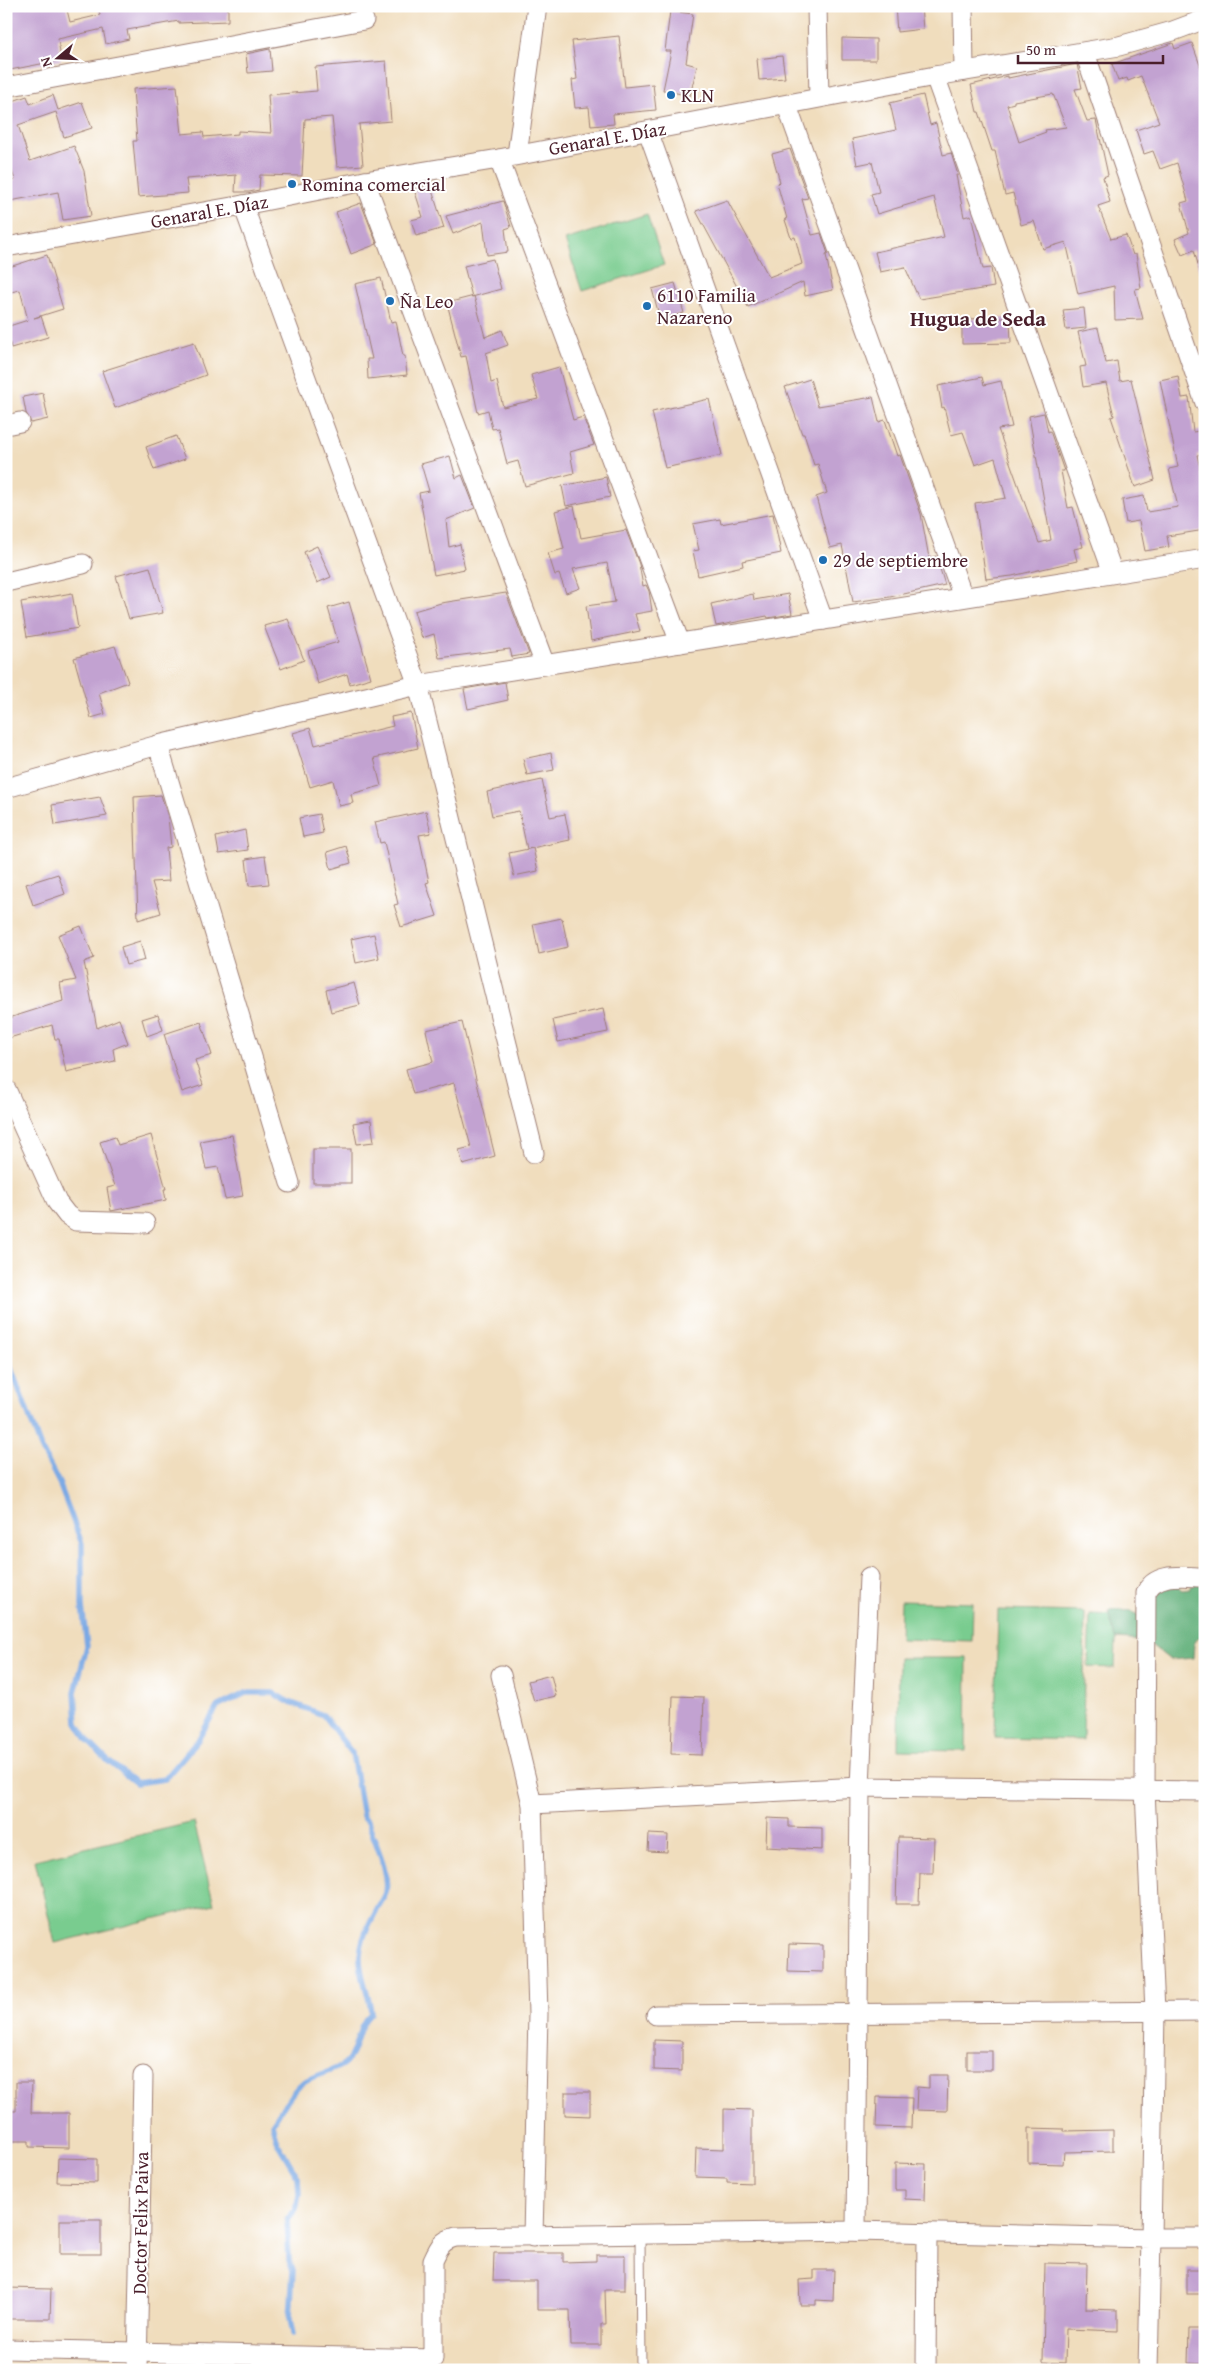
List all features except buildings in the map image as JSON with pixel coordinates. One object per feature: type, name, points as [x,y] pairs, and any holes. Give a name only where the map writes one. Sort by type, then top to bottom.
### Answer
[{"type":"street","points":[[537,6],[508,157],[680,643]]},
{"type":"street","points":[[817,6],[820,98]]},
{"type":"street","points":[[963,6],[964,71]]},
{"type":"street","name":"Genaral E. Díaz","points":[[6,247],[787,106],[935,76],[1085,53],[1173,31],[1205,19]]},
{"type":"street","points":[[6,87],[364,20]]},
{"type":"street","points":[[1085,53],[1205,403]]},
{"type":"street","points":[[935,76],[1112,573]]},
{"type":"street","points":[[787,106],[963,597]]},
{"type":"street","points":[[648,131],[823,620]]},
{"type":"street","points":[[365,181],[545,665]]},
{"type":"street","points":[[243,205],[418,685],[534,1153]]},
{"type":"street","points":[[6,788],[158,745],[418,685],[1205,559]]},
{"type":"street","points":[[6,582],[83,564]]},
{"type":"street","points":[[158,745],[290,1182]]},
{"type":"street","points":[[6,1089],[57,1202],[67,1215],[76,1221],[145,1224]]},
{"type":"street","points":[[856,2231],[860,1787],[869,1577]]},
{"type":"street","points":[[1148,2370],[1155,2011],[1145,1790],[1146,1593],[1154,1582],[1165,1577],[1205,1577]]},
{"type":"street","points":[[501,1675],[532,1804],[538,2014],[533,2237]]},
{"type":"street","points":[[532,1804],[860,1787],[1205,1791]]},
{"type":"street","points":[[656,2015],[1205,2011]]},
{"type":"street","name":"Doctor Felix Paiva","points":[[137,2361],[143,2076]]},
{"type":"street","points":[[6,2349],[137,2361],[433,2364],[433,2260],[439,2246],[446,2239],[456,2237],[856,2231],[927,2234],[1205,2238]]},
{"type":"street","points":[[926,2370],[927,2234]]},
{"type":"lane","points":[[640,2235],[641,2370]]},
{"type":"green space","points":[[647,214],[664,265],[582,291],[565,240]]},
{"type":"green space","points":[[1205,1579],[1205,1637],[1198,1638],[1194,1644],[1193,1658],[1170,1660],[1146,1641],[1115,1639],[1109,1611],[1125,1610],[1141,1616],[1150,1594],[1171,1582],[1182,1590],[1190,1589],[1194,1582]]},
{"type":"green space","points":[[901,1601],[973,1603],[972,1641],[900,1639]]},
{"type":"green space","points":[[998,1610],[1085,1612],[1083,1740],[995,1738]]},
{"type":"green space","points":[[1090,1614],[1117,1615],[1115,1668],[1088,1667]]},
{"type":"green space","points":[[899,1658],[967,1658],[966,1751],[898,1750]]},
{"type":"green space","points":[[194,1822],[214,1904],[55,1943],[35,1860]]},
{"type":"waterway","points":[[6,1355],[41,1448],[59,1483],[82,1544],[82,1606],[87,1646],[75,1692],[77,1723],[88,1741],[108,1761],[136,1783],[165,1779],[198,1740],[217,1707],[246,1693],[273,1693],[287,1701],[323,1715],[352,1753],[363,1816],[368,1821],[384,1865],[387,1883],[384,1898],[372,1918],[362,1943],[360,1956],[361,1971],[371,2013],[359,2032],[353,2052],[345,2063],[302,2083],[272,2124],[277,2142],[298,2177],[299,2195],[296,2209],[287,2220],[289,2260],[293,2271],[290,2318],[293,2334]]},
{"type":"place","name":"KLN","points":[[671,95]]},
{"type":"place","name":"Romina comercial","points":[[292,184]]},
{"type":"place","name":"Ña Leo","points":[[390,301]]},
{"type":"place","name":"6110 Familia Nazareno","points":[[647,306]]},
{"type":"place","name":"29 de septiembre","points":[[823,560]]},
{"type":"district","name":"Hugua de Seda","points":[[978,319]]}]
